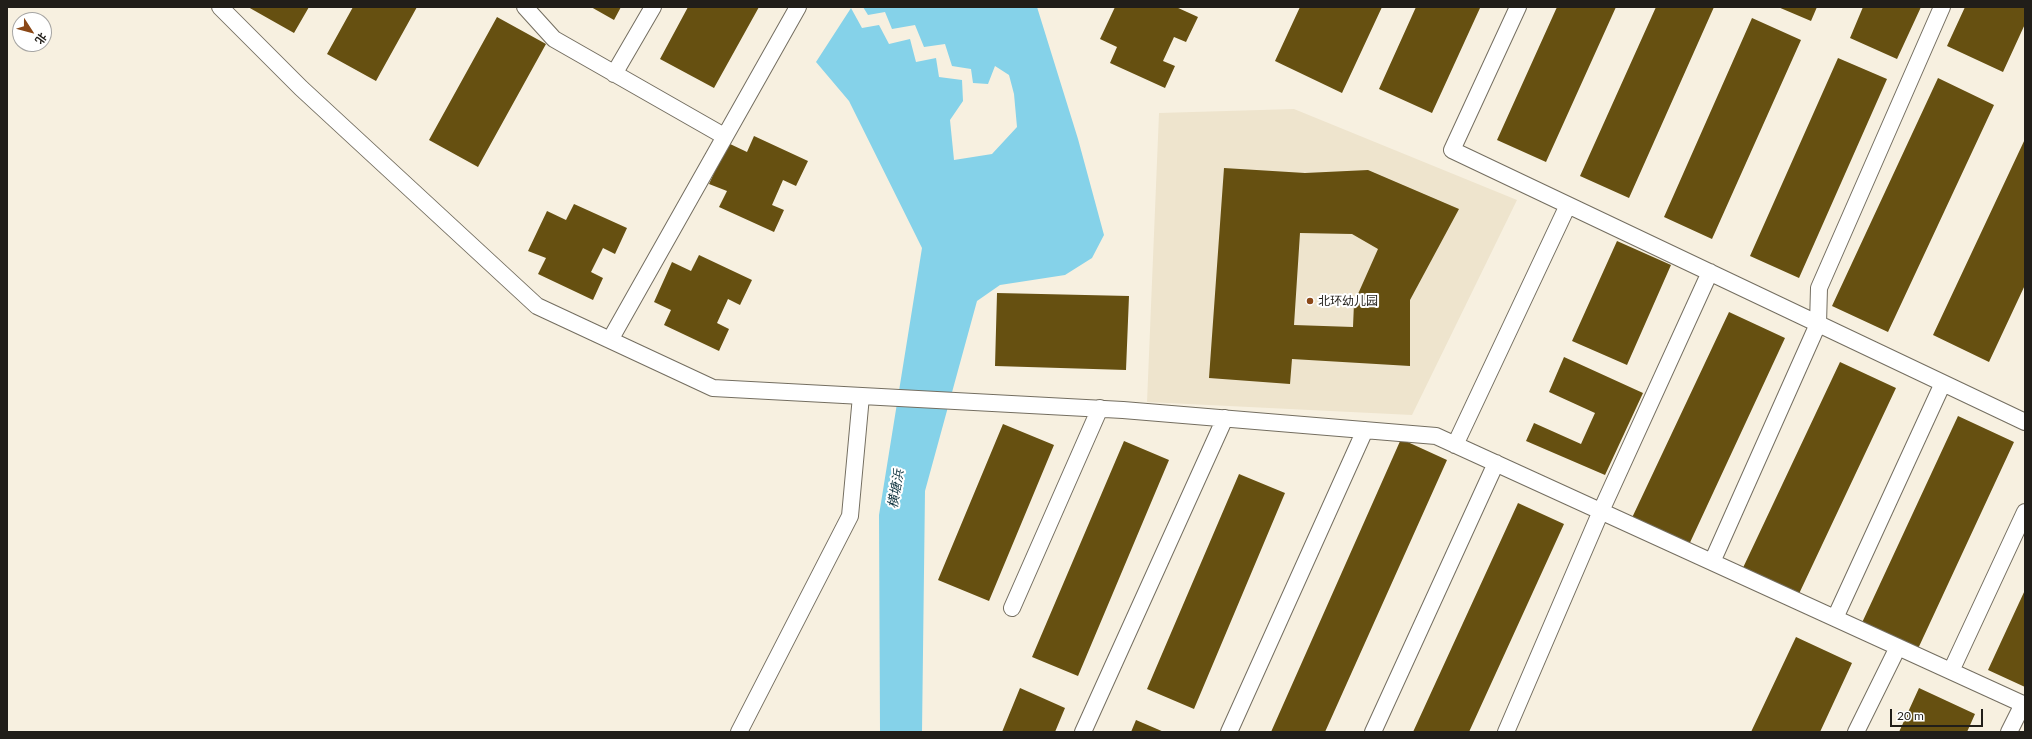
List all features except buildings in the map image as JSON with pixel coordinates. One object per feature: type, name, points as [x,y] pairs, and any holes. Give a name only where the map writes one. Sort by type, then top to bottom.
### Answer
[{"type":"lane","points":[[220,7],[301,88],[537,306],[713,388],[1100,408],[1436,436],[2024,705],[2009,732]]},
{"type":"lane","points":[[525,7],[554,39],[724,136]]},
{"type":"lane","points":[[614,74],[653,7]]},
{"type":"lane","points":[[610,340],[798,7]]},
{"type":"lane","points":[[1518,7],[1452,150],[2025,422]]},
{"type":"lane","points":[[1712,562],[1818,324],[1819,288],[1942,7]]},
{"type":"lane","points":[[1455,445],[1568,205]]},
{"type":"lane","points":[[1506,732],[1601,511],[1710,272]]},
{"type":"lane","points":[[1835,618],[1942,383]]},
{"type":"lane","points":[[739,732],[850,516],[861,396]]},
{"type":"lane","points":[[1012,608],[1100,408]]},
{"type":"lane","points":[[1083,732],[1225,418]]},
{"type":"lane","points":[[1228,732],[1365,430]]},
{"type":"lane","points":[[1372,732],[1496,463]]},
{"type":"lane","points":[[1950,671],[2025,512]]},
{"type":"lane","points":[[1856,732],[1898,647]]},
{"type":"shaded area","name":"北环幼儿园","points":[[1294,109],[1517,200],[1412,415],[1147,402],[1159,113]]},
{"type":"water","name":"横塘浜","points":[[863,7],[1037,7],[1078,139],[1104,235],[1092,258],[1065,275],[1000,285],[977,301],[925,491],[922,732],[880,732],[879,515],[922,248],[849,101],[816,62],[851,8],[862,28],[879,25],[889,44],[910,39],[916,62],[936,58],[939,77],[962,80],[963,101],[950,120],[954,160],[992,154],[1017,127],[1014,94],[1009,75],[995,66],[988,84],[973,83],[971,69],[952,66],[945,44],[924,47],[915,25],[892,29],[885,12],[868,15]]},
{"type":"place","name":"北环幼儿园","points":[[1310,301]]}]
